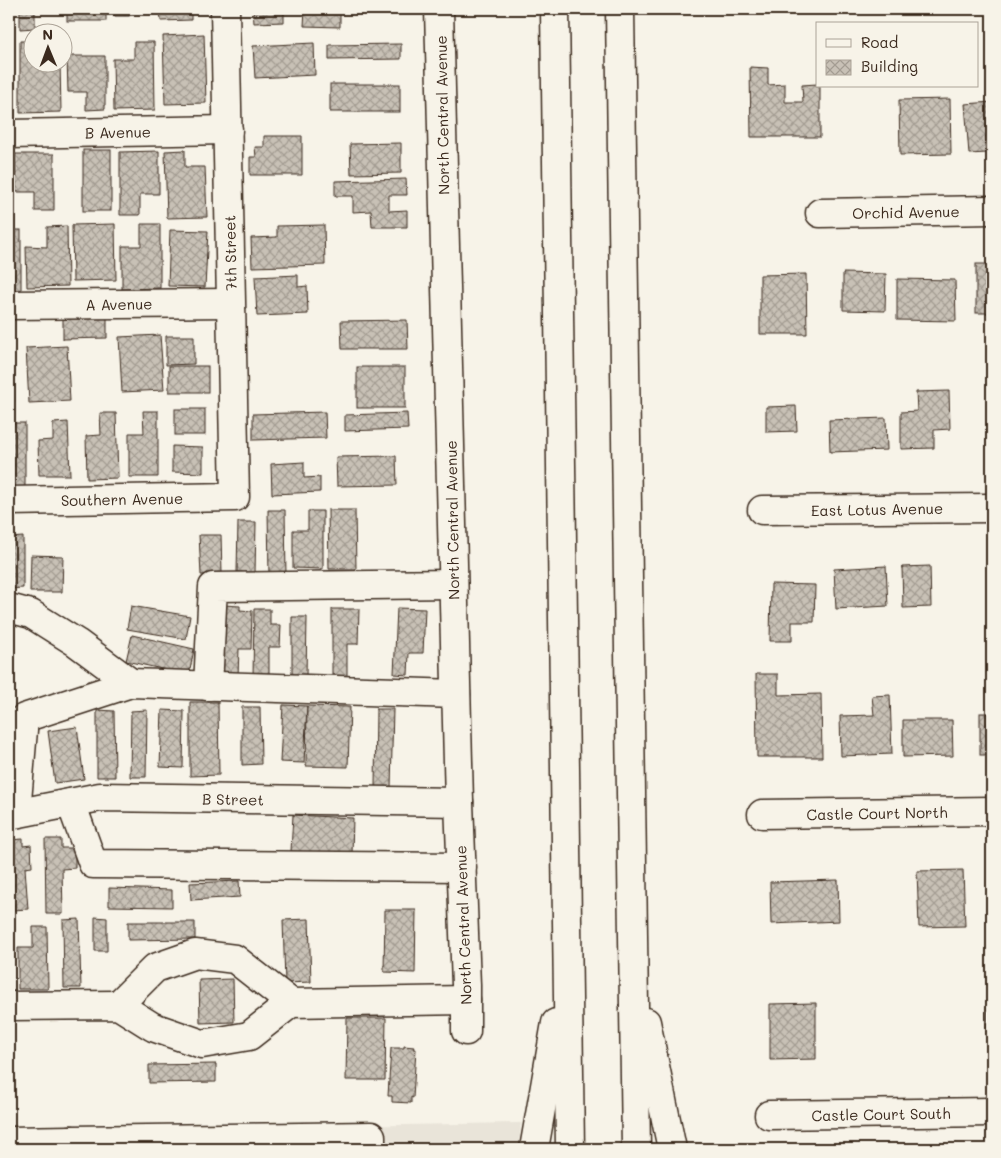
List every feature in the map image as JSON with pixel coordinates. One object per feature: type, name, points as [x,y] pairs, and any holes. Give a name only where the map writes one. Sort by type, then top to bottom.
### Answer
[{"type":"main road","name":"7th Street","points":[[225,9],[235,497]]},
{"type":"main road","name":"North Central Avenue","points":[[439,9],[466,1031]]},
{"type":"main road","points":[[555,9],[570,1149]]},
{"type":"main road","points":[[620,9],[636,1149]]},
{"type":"main road","name":"B Avenue","points":[[9,134],[228,130]]},
{"type":"main road","name":"Orchid Avenue","points":[[820,213],[992,210]]},
{"type":"main road","name":"A Avenue","points":[[9,305],[230,303]]},
{"type":"main road","name":"Southern Avenue","points":[[9,501],[235,497]]},
{"type":"main road","name":"East Lotus Avenue","points":[[762,510],[992,508]]},
{"type":"main road","points":[[208,686],[213,588],[453,584]]},
{"type":"main road","points":[[9,608],[31,614],[78,642],[130,683]]},
{"type":"main road","points":[[12,814],[24,718],[130,683],[456,694]]},
{"type":"main road","name":"B Street","points":[[12,814],[100,797],[459,802]]},
{"type":"main road","points":[[71,803],[93,864],[462,867]]},
{"type":"main road","name":"Castle Court North","points":[[762,814],[992,811]]},
{"type":"main road","points":[[118,1005],[155,968],[196,954],[235,959],[291,1003]]},
{"type":"main road","points":[[534,1149],[568,960]]},
{"type":"main road","points":[[634,969],[672,1149]]},
{"type":"main road","points":[[9,1006],[118,1005],[153,1027],[202,1044],[249,1036],[291,1003],[466,1000]]},
{"type":"main road","name":"Castle Court South","points":[[769,1115],[992,1112]]},
{"type":"main road","points":[[20,1144],[71,1145],[371,1136],[371,1149]]},
{"type":"shaded area","points":[[521,1123],[519,1149],[9,1149],[9,1132]]},
{"type":"building","points":[[20,9],[45,9],[35,10],[35,22],[22,22],[22,29],[20,29]]},
{"type":"building","points":[[67,9],[106,9],[106,21],[67,21]]},
{"type":"building","points":[[114,9],[129,9],[129,16],[114,16]]},
{"type":"building","points":[[160,9],[191,9],[191,20],[161,21]]},
{"type":"building","points":[[253,9],[284,9],[284,22],[254,23]]},
{"type":"building","points":[[305,9],[340,9],[340,27],[304,26]]},
{"type":"building","points":[[204,34],[206,103],[165,104],[163,36]]},
{"type":"building","points":[[20,41],[22,41],[22,72],[60,72],[61,112],[20,113]]},
{"type":"building","points":[[134,42],[154,42],[155,110],[114,111],[113,59],[134,59]]},
{"type":"building","points":[[314,43],[315,75],[255,78],[253,46]]},
{"type":"building","points":[[401,44],[401,59],[329,60],[329,45]]},
{"type":"building","points":[[72,56],[105,56],[105,109],[86,110],[86,92],[68,92],[67,72],[72,72]]},
{"type":"building","points":[[750,67],[768,68],[768,85],[785,84],[785,102],[803,102],[802,85],[816,84],[816,88],[820,88],[820,137],[751,137]]},
{"type":"building","points":[[330,84],[400,84],[400,112],[330,112]]},
{"type":"building","points":[[950,99],[951,154],[900,155],[899,100]]},
{"type":"building","points":[[992,102],[992,136],[986,136],[987,153],[969,154],[965,104]]},
{"type":"building","points":[[264,136],[302,136],[302,175],[250,175],[250,157],[256,157],[255,147],[264,147]]},
{"type":"building","points":[[401,143],[401,173],[351,174],[350,144]]},
{"type":"building","points":[[83,150],[111,150],[111,211],[83,211]]},
{"type":"building","points":[[185,150],[185,167],[205,167],[207,217],[167,218],[165,151]]},
{"type":"building","points":[[159,151],[159,194],[140,194],[140,215],[120,215],[120,152]]},
{"type":"building","points":[[9,154],[11,154],[11,223],[9,223]]},
{"type":"building","points":[[15,154],[54,154],[54,211],[35,211],[35,192],[16,192]]},
{"type":"building","points":[[406,179],[407,195],[389,195],[389,211],[407,210],[407,227],[372,227],[371,211],[353,212],[353,196],[335,196],[335,181]]},
{"type":"building","points":[[115,224],[116,280],[73,281],[72,225]]},
{"type":"building","points":[[141,224],[160,224],[160,288],[122,289],[122,246],[141,246]]},
{"type":"building","points":[[324,225],[325,265],[252,267],[251,238],[277,237],[277,226]]},
{"type":"building","points":[[67,226],[68,286],[27,287],[26,246],[47,247],[47,227]]},
{"type":"building","points":[[9,230],[21,230],[21,290],[9,290]]},
{"type":"building","points":[[170,230],[208,231],[205,287],[168,286]]},
{"type":"building","points":[[976,264],[992,264],[992,313],[976,313]]},
{"type":"building","points":[[843,273],[886,274],[885,311],[843,310]]},
{"type":"building","points":[[806,274],[807,334],[760,334],[760,275]]},
{"type":"building","points":[[298,275],[298,287],[307,286],[308,314],[257,316],[255,277]]},
{"type":"building","points":[[897,279],[955,280],[956,321],[897,320]]},
{"type":"building","points":[[63,314],[107,314],[107,338],[63,339]]},
{"type":"building","points":[[407,320],[408,349],[342,349],[341,321]]},
{"type":"building","points":[[160,335],[164,390],[122,392],[119,337]]},
{"type":"building","points":[[166,336],[194,336],[194,364],[166,365]]},
{"type":"building","points":[[9,337],[11,337],[14,402],[9,402]]},
{"type":"building","points":[[67,346],[70,401],[29,403],[26,348]]},
{"type":"building","points":[[169,366],[208,366],[208,392],[169,392]]},
{"type":"building","points":[[357,367],[405,367],[405,408],[357,408]]},
{"type":"building","points":[[949,391],[950,429],[934,430],[934,448],[901,449],[901,412],[917,411],[916,392]]},
{"type":"building","points":[[796,406],[797,431],[766,432],[766,407]]},
{"type":"building","points":[[175,409],[205,409],[205,435],[175,435]]},
{"type":"building","points":[[143,411],[158,411],[158,477],[129,477],[129,433],[144,433]]},
{"type":"building","points":[[325,412],[326,438],[253,440],[253,414]]},
{"type":"building","points":[[100,413],[116,413],[118,478],[87,479],[86,436],[101,435]]},
{"type":"building","points":[[407,413],[408,429],[345,431],[345,415]]},
{"type":"building","points":[[886,418],[887,450],[830,452],[829,420]]},
{"type":"building","points":[[68,422],[70,475],[39,475],[38,441],[53,440],[53,423]]},
{"type":"building","points":[[9,423],[25,423],[25,490],[9,490]]},
{"type":"building","points":[[172,446],[203,447],[203,473],[172,472]]},
{"type":"building","points":[[396,456],[397,485],[337,486],[336,457]]},
{"type":"building","points":[[304,462],[304,478],[320,477],[320,492],[272,494],[271,464]]},
{"type":"building","points":[[268,510],[285,510],[286,576],[269,576]]},
{"type":"building","points":[[328,510],[355,510],[356,569],[329,569]]},
{"type":"building","points":[[308,511],[323,511],[323,569],[293,568],[293,530],[308,530]]},
{"type":"building","points":[[238,522],[256,522],[255,573],[237,572]]},
{"type":"building","points":[[199,535],[221,535],[222,574],[201,575]]},
{"type":"building","points":[[23,537],[23,588],[9,589],[9,538]]},
{"type":"building","points":[[31,555],[63,556],[62,592],[30,592]]},
{"type":"building","points":[[886,566],[888,606],[836,609],[834,569]]},
{"type":"building","points":[[930,566],[931,607],[903,608],[902,567]]},
{"type":"building","points":[[771,584],[815,585],[814,622],[792,622],[792,641],[770,641]]},
{"type":"building","points":[[223,605],[240,606],[240,610],[252,611],[251,649],[239,649],[238,676],[222,675]]},
{"type":"building","points":[[131,606],[190,616],[186,639],[127,629]]},
{"type":"building","points":[[397,608],[425,609],[423,653],[409,653],[408,675],[394,674]]},
{"type":"building","points":[[254,609],[270,609],[270,625],[281,625],[280,647],[269,647],[269,678],[253,678]]},
{"type":"building","points":[[332,609],[359,609],[358,644],[347,644],[347,677],[332,677]]},
{"type":"building","points":[[292,617],[307,617],[306,676],[292,676]]},
{"type":"building","points":[[132,635],[194,649],[189,675],[126,661]]},
{"type":"building","points":[[756,674],[778,674],[778,695],[821,694],[822,757],[757,757]]},
{"type":"building","points":[[890,695],[892,754],[841,756],[840,716],[874,715],[872,696]]},
{"type":"building","points":[[190,702],[218,702],[219,775],[190,776]]},
{"type":"building","points":[[283,705],[307,706],[304,763],[280,762]]},
{"type":"building","points":[[307,706],[350,707],[348,767],[306,766]]},
{"type":"building","points":[[242,707],[260,707],[261,764],[242,765]]},
{"type":"building","points":[[376,709],[393,709],[391,787],[375,788]]},
{"type":"building","points":[[97,710],[114,711],[115,777],[97,777]]},
{"type":"building","points":[[147,710],[146,777],[130,777],[131,711]]},
{"type":"building","points":[[162,710],[184,711],[183,768],[160,767]]},
{"type":"building","points":[[980,713],[992,713],[992,755],[980,755]]},
{"type":"building","points":[[903,720],[952,720],[953,756],[903,757]]},
{"type":"building","points":[[77,727],[84,779],[55,783],[48,731]]},
{"type":"building","points":[[293,815],[353,818],[352,854],[291,851]]},
{"type":"building","points":[[23,839],[23,846],[31,845],[32,867],[25,868],[28,909],[13,910],[9,840]]},
{"type":"building","points":[[45,839],[61,839],[61,848],[75,848],[75,868],[62,869],[63,914],[46,914]]},
{"type":"building","points":[[963,870],[965,926],[919,927],[917,871]]},
{"type":"building","points":[[838,880],[839,921],[771,924],[770,882]]},
{"type":"building","points":[[239,881],[240,897],[191,900],[190,883]]},
{"type":"building","points":[[992,884],[992,913],[991,913]]},
{"type":"building","points":[[109,888],[172,890],[172,907],[109,906]]},
{"type":"building","points":[[385,910],[416,910],[415,973],[384,972]]},
{"type":"building","points":[[95,917],[107,918],[107,951],[95,951]]},
{"type":"building","points":[[79,919],[81,988],[64,988],[63,920]]},
{"type":"building","points":[[309,919],[311,982],[285,983],[283,920]]},
{"type":"building","points":[[128,922],[195,922],[195,939],[128,940]]},
{"type":"building","points":[[9,924],[11,924],[11,977],[9,977]]},
{"type":"building","points":[[33,927],[47,927],[48,989],[18,989],[18,948],[33,948]]},
{"type":"building","points":[[233,979],[234,1022],[200,1023],[199,980]]},
{"type":"building","points":[[988,997],[992,997],[992,1055],[986,1055]]},
{"type":"building","points":[[816,1003],[816,1059],[770,1060],[770,1004]]},
{"type":"building","points":[[347,1018],[386,1018],[385,1080],[346,1080]]},
{"type":"building","points":[[404,1046],[416,1049],[413,1098],[411,1097],[411,1103],[392,1102],[392,1096],[388,1096],[391,1048],[404,1048]]},
{"type":"building","points":[[216,1064],[216,1082],[149,1083],[149,1065]]}]
